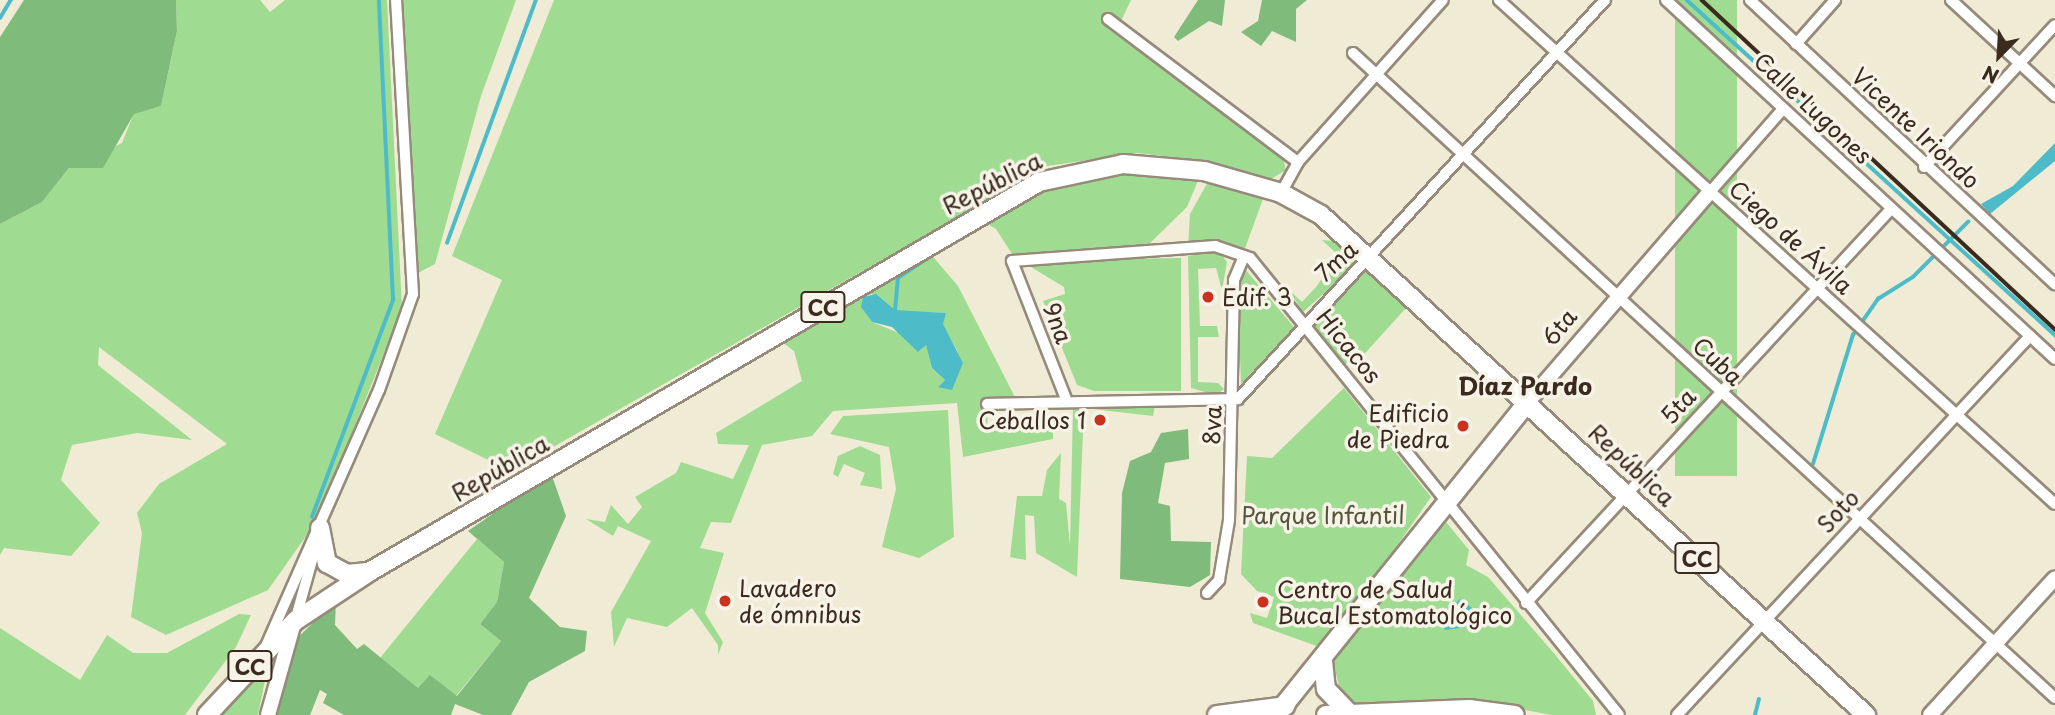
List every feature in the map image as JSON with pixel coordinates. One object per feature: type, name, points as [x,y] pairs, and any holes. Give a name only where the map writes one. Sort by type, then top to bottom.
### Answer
[{"type":"main road","name":"República","points":[[207,715],[265,649],[295,621],[369,572],[1039,182],[1094,165],[1152,164],[1281,192],[1321,215],[1866,715]]},
{"type":"main road","name":"6ta","points":[[1281,710],[1323,661],[1527,403]]},
{"type":"main road","points":[[320,528],[325,559],[333,568],[369,572]]},
{"type":"main road","points":[[1323,661],[1326,689],[1349,713]]},
{"type":"main road","points":[[1326,715],[1469,709],[1515,715]]},
{"type":"main road","points":[[1217,715],[1281,710]]},
{"type":"street","points":[[265,649],[320,528],[413,294],[396,0]]},
{"type":"street","points":[[1281,192],[1298,162],[1443,0]]},
{"type":"street","name":"Ciego de Ávila","points":[[1499,0],[2055,505]]},
{"type":"street","name":"7ma","points":[[1234,401],[1345,276],[1370,260],[1605,0]]},
{"type":"street","name":"Calle Lugones","points":[[1666,0],[2055,359]]},
{"type":"street","name":"Vicente Iriondo","points":[[1750,0],[1924,167],[2055,284]]},
{"type":"street","points":[[1796,44],[1835,0]]},
{"type":"street","points":[[1951,0],[2055,96]]},
{"type":"street","points":[[1108,19],[1298,162]]},
{"type":"street","points":[[1924,167],[2055,25]]},
{"type":"street","name":"Cuba","points":[[1353,53],[2055,698]]},
{"type":"street","name":"6ta","points":[[1527,403],[1783,109]]},
{"type":"street","name":"5ta","points":[[1525,603],[1891,209]]},
{"type":"street","name":"9na","points":[[1066,399],[1012,261],[1215,246],[1244,256]]},
{"type":"street","name":"Hicacos","points":[[1244,256],[1304,324],[1449,503],[1525,603],[1619,715]]},
{"type":"street","name":"8va","points":[[1207,593],[1216,587],[1223,562],[1234,401],[1234,280],[1244,256]]},
{"type":"street","name":"Soto","points":[[1677,715],[2030,336]]},
{"type":"street","points":[[987,404],[1066,399],[1234,401]]},
{"type":"street","points":[[268,715],[320,528]]},
{"type":"street","points":[[1930,715],[2055,578]]},
{"type":"green space","points":[[24,0],[176,0],[177,31],[161,106],[134,114],[103,168],[69,168],[42,202],[0,224],[0,37]]},
{"type":"green space","points":[[176,0],[260,0],[270,12],[285,0],[387,0],[402,309],[316,522],[268,590],[166,635],[131,617],[142,533],[137,513],[159,484],[227,444],[99,347],[98,365],[192,440],[137,433],[72,445],[61,480],[100,523],[71,556],[4,548],[0,555],[0,224],[42,202],[69,168],[122,143],[134,113],[161,106],[177,31]]},
{"type":"green space","points":[[395,0],[516,0],[481,96],[435,264],[418,273]]},
{"type":"green space","points":[[554,0],[1131,0],[1119,25],[1104,17],[1107,28],[1283,158],[1286,170],[1268,181],[1187,159],[1137,153],[1047,166],[511,471],[435,434],[502,280],[452,256]]},
{"type":"green space","points":[[1198,0],[1225,0],[1222,26],[1209,21],[1178,41],[1174,37]]},
{"type":"green space","points":[[1262,0],[1307,0],[1296,9],[1296,42],[1272,31],[1261,46],[1241,32],[1258,21]]},
{"type":"green space","points":[[1675,0],[1737,0],[1737,476],[1675,476]]},
{"type":"green space","points":[[1147,173],[1200,176],[1187,207],[1145,248],[1014,257],[996,229],[982,221],[1044,190],[1089,177]]},
{"type":"green space","points":[[1209,180],[1263,199],[1244,251],[1188,247],[1190,214]]},
{"type":"green space","points":[[1322,240],[1334,241],[1357,264],[1303,312],[1288,289],[1302,302],[1316,287],[1338,255]]},
{"type":"green space","points":[[1218,250],[1227,262],[1222,290],[1216,268],[1198,269],[1200,326],[1217,326],[1219,337],[1198,337],[1198,382],[1218,383],[1224,389],[1216,395],[1191,388],[1188,256]]},
{"type":"green space","points":[[928,251],[958,286],[1016,399],[988,408],[987,431],[1053,429],[1053,439],[963,457],[957,403],[833,411],[812,436],[762,445],[731,523],[711,522],[700,548],[724,553],[705,613],[723,642],[718,655],[718,645],[692,608],[667,627],[627,618],[614,647],[611,612],[651,541],[618,526],[613,536],[586,519],[605,522],[611,505],[628,524],[642,507],[635,497],[676,473],[681,462],[733,479],[749,445],[718,444],[716,433],[802,381],[794,351],[778,339]],"holes":[[[872,294],[895,311],[945,313],[942,324],[958,352],[952,387],[938,387],[945,380],[932,368],[926,344],[872,322],[862,308],[864,297]]]},
{"type":"green space","points":[[1181,258],[1181,391],[1094,391],[1077,385],[1043,301],[1065,294],[1064,287],[1031,267],[1052,260]]},
{"type":"green space","points":[[1244,268],[1294,327],[1241,384],[1237,277]]},
{"type":"green space","points":[[1365,271],[1406,308],[1358,361],[1344,364],[1314,326],[1315,318]]},
{"type":"green space","name":"Parque Infantil","points":[[1344,388],[1431,497],[1325,649],[1253,623],[1250,613],[1267,618],[1274,597],[1257,591],[1241,574],[1247,456],[1272,458]]},
{"type":"green space","points":[[1155,406],[1153,416],[1084,408],[1077,577],[1036,553],[1034,516],[1025,515],[1026,560],[1010,557],[1017,496],[1042,496],[1047,470],[1061,453],[1059,499],[1066,503],[1070,546],[1073,407]]},
{"type":"green space","points":[[948,410],[954,537],[919,558],[882,547],[896,489],[889,447],[830,434],[843,416]]},
{"type":"green space","points":[[1188,429],[1189,459],[1165,463],[1158,503],[1170,506],[1171,541],[1211,542],[1210,575],[1190,587],[1120,579],[1122,493],[1130,461],[1151,452],[1161,433]]},
{"type":"green space","points":[[860,446],[880,455],[882,489],[860,485],[865,473],[844,464],[838,477],[833,474],[838,456]]},
{"type":"green space","points":[[551,473],[566,516],[529,598],[560,627],[587,631],[585,651],[529,682],[511,715],[483,715],[455,704],[451,715],[344,715],[323,703],[327,694],[320,690],[310,715],[275,715],[294,641],[336,601],[335,625],[357,649],[364,644],[418,688],[430,675],[457,696],[501,641],[480,624],[497,602],[504,562],[468,531]]},
{"type":"green space","name":"Parque Infantil","points":[[1446,522],[1469,550],[1466,565],[1488,577],[1593,701],[1596,715],[1551,715],[1473,700],[1349,703],[1342,698],[1333,662]]},
{"type":"green space","points":[[477,539],[504,562],[497,602],[480,624],[501,641],[456,696],[418,688],[380,658]]},
{"type":"green space","points":[[239,614],[251,615],[236,647],[185,715],[0,715],[0,628],[80,680],[107,635],[133,653],[167,653]]},
{"type":"green space","points":[[271,650],[258,715],[217,715]]},
{"type":"water","points":[[2055,143],[2055,161],[1990,214],[1981,204],[2013,186]]},
{"type":"water","points":[[876,294],[895,310],[946,313],[943,324],[963,363],[952,390],[938,387],[945,380],[932,368],[926,345],[918,352],[892,327],[872,322],[861,307],[863,297]]},
{"type":"water","points":[[1460,599],[1483,616],[1482,625],[1445,630],[1439,617]]},
{"type":"waterway","points":[[0,18],[11,0]]},
{"type":"waterway","points":[[312,517],[393,300],[379,0]]},
{"type":"waterway","points":[[447,243],[536,0]]},
{"type":"waterway","points":[[1687,0],[2055,335]]},
{"type":"waterway","points":[[1813,464],[1853,335],[1878,299],[1913,277],[1968,222]]},
{"type":"waterway","points":[[895,311],[898,278],[934,254]]},
{"type":"waterway","points":[[1755,715],[1759,699]]},
{"type":"railway","points":[[1702,0],[2055,329]]},
{"type":"place","name":"Edif. 3","points":[[1208,297]]},
{"type":"place","name":"Ceballos 1","points":[[1100,420]]},
{"type":"place","name":"Edificio de Piedra","points":[[1463,426]]},
{"type":"place","name":"Lavadero de ómnibus","points":[[725,601]]},
{"type":"place","name":"Centro de Salud Bucal Estomatológico","points":[[1263,602]]},
{"type":"district","name":"Díaz Pardo","points":[[1525,386]]}]
